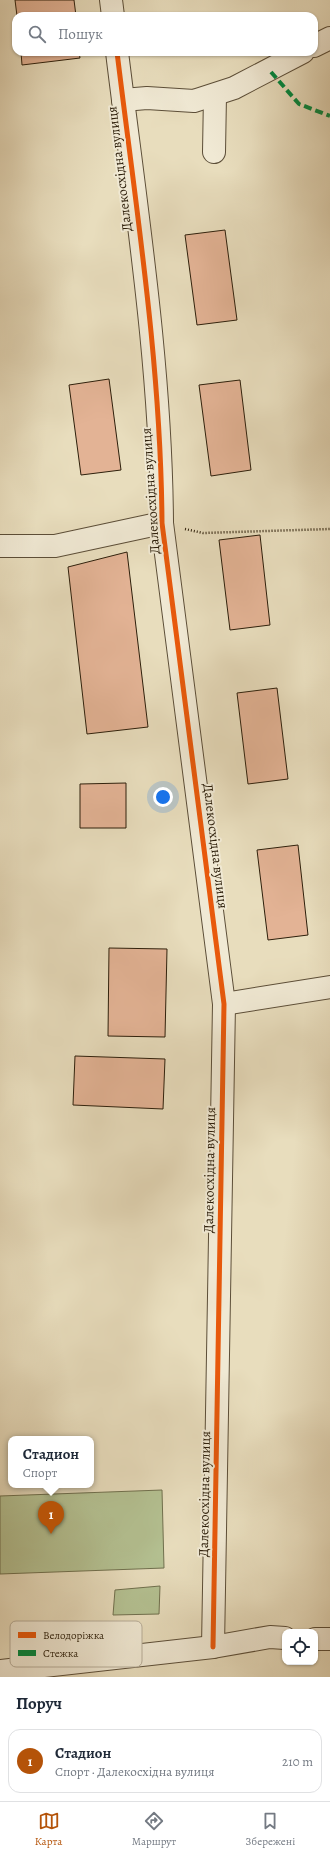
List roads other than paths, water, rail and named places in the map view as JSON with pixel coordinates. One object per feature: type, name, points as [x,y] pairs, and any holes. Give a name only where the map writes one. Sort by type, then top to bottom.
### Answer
[{"type":"street","points":[[111,0],[112,12]]},
{"type":"street","points":[[318,44],[330,38]]},
{"type":"street","name":"Далекосхідна вулиця","points":[[118,56],[151,336],[162,473],[162,523],[224,1004],[213,1647]]},
{"type":"street","points":[[123,100],[147,98],[194,102],[234,88],[295,56]]},
{"type":"street","points":[[214,152],[215,95]]},
{"type":"street","points":[[0,546],[54,546],[162,523]]},
{"type":"street","points":[[224,1004],[330,987]]},
{"type":"street","points":[[142,1655],[213,1647],[270,1637],[282,1638]]},
{"type":"street","points":[[318,1639],[330,1640]]},
{"type":"street","points":[[0,1671],[36,1667]]},
{"type":"place","name":"Стадион","points":[[51,1534]]}]
